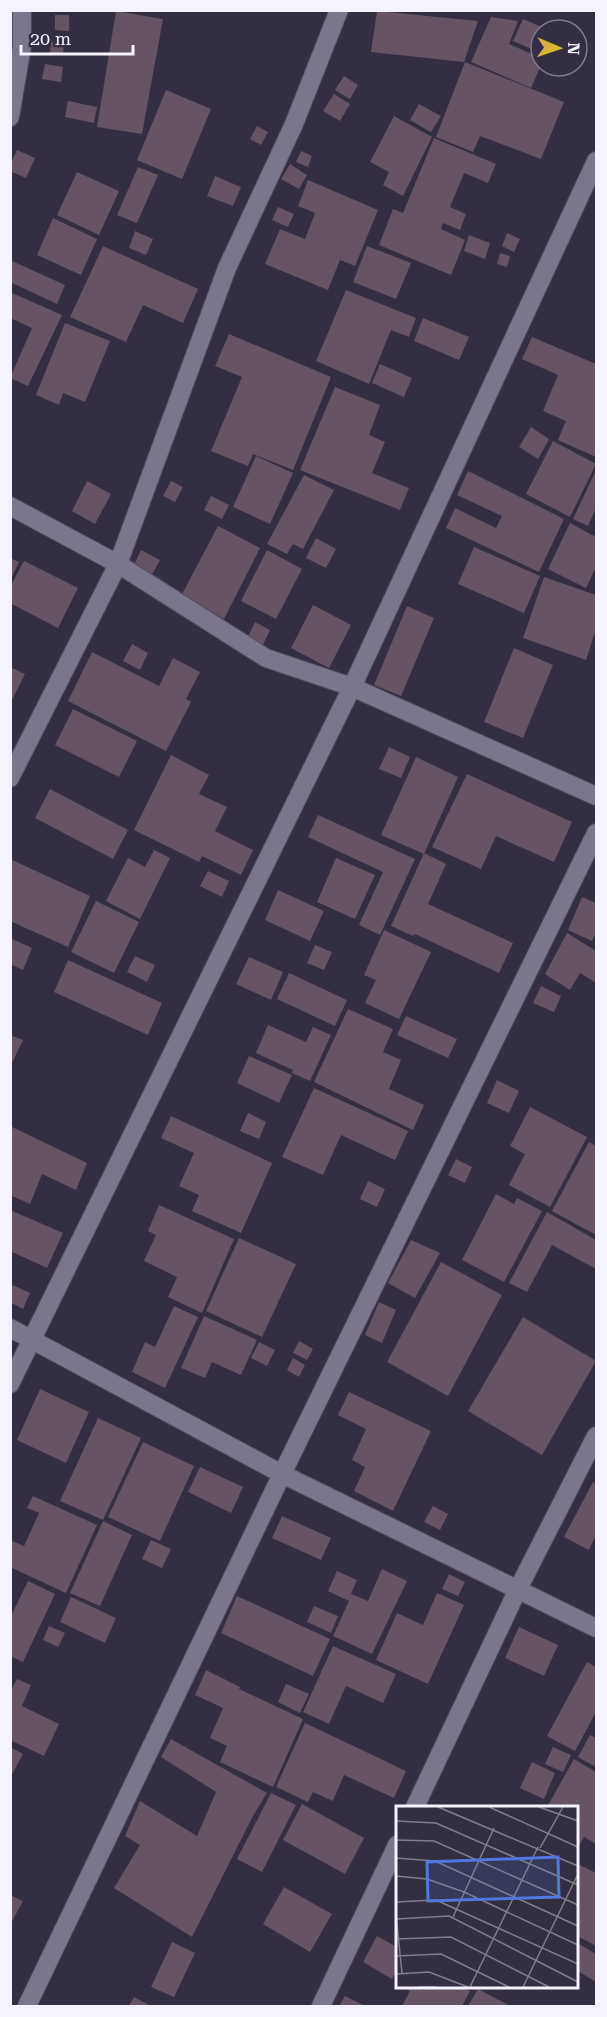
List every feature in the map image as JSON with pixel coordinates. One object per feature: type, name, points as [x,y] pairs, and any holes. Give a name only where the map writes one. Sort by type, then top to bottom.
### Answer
[{"type":"street","points":[[10,117],[22,46],[22,10]]},
{"type":"street","points":[[10,778],[117,564],[227,268],[294,124],[339,10]]},
{"type":"street","points":[[10,1384],[352,687],[597,161]]},
{"type":"street","points":[[10,506],[117,564],[266,658],[352,687],[597,796]]},
{"type":"street","points":[[27,2007],[282,1474],[597,833]]},
{"type":"street","points":[[10,1328],[282,1474],[597,1628]]},
{"type":"street","points":[[415,1806],[518,1588],[597,1436]]},
{"type":"street","points":[[321,2007],[396,1847]]},
{"type":"building","points":[[116,11],[163,19],[142,134],[97,127]]},
{"type":"building","points":[[377,11],[478,21],[464,62],[371,52]]},
{"type":"building","points":[[55,15],[69,15],[69,31],[55,30]]},
{"type":"building","points":[[491,17],[518,21],[509,44],[529,53],[529,78],[535,78],[531,88],[471,62]]},
{"type":"building","points":[[523,19],[529,22],[529,48],[513,41]]},
{"type":"building","points":[[51,42],[64,44],[63,55],[50,54]]},
{"type":"building","points":[[465,62],[564,102],[541,159],[480,136],[473,152],[436,137]]},
{"type":"building","points":[[45,64],[63,67],[61,82],[42,79]]},
{"type":"building","points":[[344,76],[358,85],[350,99],[335,90]]},
{"type":"building","points":[[166,90],[211,109],[182,179],[137,160]]},
{"type":"building","points":[[334,94],[350,104],[340,121],[323,111]]},
{"type":"building","points":[[68,101],[97,107],[94,123],[65,117]]},
{"type":"building","points":[[419,104],[441,116],[431,132],[410,120]]},
{"type":"building","points":[[394,116],[432,137],[403,196],[383,185],[389,172],[370,162]]},
{"type":"building","points":[[257,126],[268,132],[261,145],[250,139]]},
{"type":"building","points":[[434,138],[496,164],[488,183],[464,173],[450,207],[466,214],[460,230],[443,223],[441,229],[465,240],[451,275],[379,245],[393,209],[403,213]]},
{"type":"building","points":[[17,150],[35,158],[26,178],[10,171],[10,165]]},
{"type":"building","points":[[301,151],[312,156],[308,167],[296,162]]},
{"type":"building","points":[[290,164],[307,175],[299,189],[281,179]]},
{"type":"building","points":[[138,167],[158,175],[137,223],[117,215]]},
{"type":"building","points":[[77,172],[119,191],[99,235],[57,215]]},
{"type":"building","points":[[215,176],[241,187],[233,206],[207,196]]},
{"type":"building","points":[[308,180],[378,210],[355,266],[340,260],[328,290],[265,264],[280,229],[305,239],[315,213],[298,206]]},
{"type":"building","points":[[278,207],[294,214],[288,227],[272,220]]},
{"type":"building","points":[[53,218],[97,239],[81,275],[37,255]]},
{"type":"building","points":[[135,231],[153,239],[146,255],[129,248]]},
{"type":"building","points":[[507,233],[520,239],[514,252],[502,246]]},
{"type":"building","points":[[469,235],[490,243],[485,259],[464,251]]},
{"type":"building","points":[[103,246],[198,289],[183,323],[143,305],[126,342],[70,317]]},
{"type":"building","points":[[367,246],[411,263],[396,299],[353,282]]},
{"type":"building","points":[[500,253],[510,256],[507,267],[497,264]]},
{"type":"building","points":[[10,260],[65,285],[57,304],[10,282]]},
{"type":"building","points":[[346,290],[416,318],[409,337],[391,330],[369,384],[316,361]]},
{"type":"building","points":[[12,293],[62,315],[28,386],[10,378],[32,328],[10,318]]},
{"type":"building","points":[[423,318],[469,337],[459,360],[414,341]]},
{"type":"building","points":[[65,323],[110,341],[85,402],[63,393],[59,405],[36,395]]},
{"type":"building","points":[[229,334],[331,377],[293,470],[253,454],[248,466],[211,451],[242,377],[215,366]]},
{"type":"building","points":[[532,337],[596,364],[596,457],[558,440],[566,421],[543,411],[558,375],[522,359]]},
{"type":"building","points":[[380,364],[412,378],[404,397],[372,383]]},
{"type":"building","points":[[335,387],[380,405],[369,435],[385,442],[372,473],[409,488],[400,510],[300,470]]},
{"type":"building","points":[[531,427],[549,439],[538,459],[519,447]]},
{"type":"building","points":[[553,441],[596,464],[570,517],[526,494]]},
{"type":"building","points":[[256,456],[293,473],[270,524],[233,507]]},
{"type":"building","points":[[596,470],[596,508],[588,526],[573,519]]},
{"type":"building","points":[[468,471],[564,519],[539,572],[446,528],[455,508],[496,528],[502,516],[457,495]]},
{"type":"building","points":[[304,475],[334,490],[303,549],[293,544],[287,554],[267,544]]},
{"type":"building","points":[[87,481],[111,494],[95,524],[72,511]]},
{"type":"building","points":[[171,481],[183,487],[175,502],[163,496]]},
{"type":"building","points":[[211,496],[229,505],[222,519],[204,510]]},
{"type":"building","points":[[570,523],[596,537],[596,567],[586,588],[548,569]]},
{"type":"building","points":[[218,526],[260,548],[224,619],[181,596]]},
{"type":"building","points":[[316,538],[336,549],[326,568],[306,558]]},
{"type":"building","points":[[474,547],[540,576],[524,613],[458,584]]},
{"type":"building","points":[[141,550],[160,560],[150,578],[132,569]]},
{"type":"building","points":[[267,550],[302,569],[276,619],[241,601]]},
{"type":"building","points":[[10,558],[19,562],[10,581]]},
{"type":"building","points":[[24,561],[78,588],[58,628],[10,603],[10,587]]},
{"type":"building","points":[[544,577],[596,595],[596,629],[586,660],[523,638]]},
{"type":"building","points":[[313,605],[351,625],[329,668],[291,648]]},
{"type":"building","points":[[407,606],[434,618],[401,696],[374,685]]},
{"type":"building","points":[[255,622],[270,630],[263,645],[248,637]]},
{"type":"building","points":[[132,644],[148,653],[140,670],[123,661]]},
{"type":"building","points":[[514,648],[553,665],[523,738],[484,722]]},
{"type":"building","points":[[92,652],[159,686],[173,658],[200,672],[186,699],[191,702],[166,751],[68,701]]},
{"type":"building","points":[[10,667],[25,674],[10,704]]},
{"type":"building","points":[[73,709],[137,741],[119,777],[55,745]]},
{"type":"building","points":[[389,747],[410,757],[401,778],[379,769]]},
{"type":"building","points":[[171,755],[209,775],[199,794],[227,807],[215,831],[253,850],[241,875],[202,856],[199,862],[134,830]]},
{"type":"building","points":[[416,757],[458,777],[424,854],[381,835]]},
{"type":"building","points":[[467,774],[572,822],[554,862],[496,836],[481,869],[432,847]]},
{"type":"building","points":[[50,789],[128,830],[113,859],[35,818]]},
{"type":"building","points":[[318,815],[415,859],[380,935],[359,925],[383,872],[308,837]]},
{"type":"building","points":[[154,850],[170,858],[140,919],[106,901],[128,858],[145,867]]},
{"type":"building","points":[[424,853],[446,864],[428,904],[513,943],[499,973],[415,934],[413,936],[391,926]]},
{"type":"building","points":[[336,858],[375,875],[355,919],[317,902]]},
{"type":"building","points":[[10,859],[90,896],[68,947],[10,921]]},
{"type":"building","points":[[208,871],[229,881],[222,897],[200,886]]},
{"type":"building","points":[[278,890],[324,911],[310,941],[265,920]]},
{"type":"building","points":[[582,897],[596,903],[596,937],[594,936],[592,941],[568,930]]},
{"type":"building","points":[[96,901],[139,922],[114,973],[71,952]]},
{"type":"building","points":[[384,930],[431,952],[399,1019],[365,1003],[376,980],[364,975]]},
{"type":"building","points":[[567,933],[596,951],[596,983],[580,973],[570,990],[545,974]]},
{"type":"building","points":[[10,938],[32,948],[23,970],[10,964]]},
{"type":"building","points":[[315,945],[332,952],[324,970],[307,963]]},
{"type":"building","points":[[135,956],[155,965],[147,982],[127,972]]},
{"type":"building","points":[[249,957],[283,972],[271,1000],[236,984]]},
{"type":"building","points":[[68,960],[162,1003],[148,1035],[54,992]]},
{"type":"building","points":[[289,973],[347,1000],[335,1026],[277,999]]},
{"type":"building","points":[[541,986],[561,996],[554,1012],[533,1003]]},
{"type":"building","points":[[348,1009],[393,1029],[383,1052],[401,1060],[389,1089],[424,1105],[413,1130],[314,1082]]},
{"type":"building","points":[[406,1016],[457,1039],[448,1058],[397,1035]]},
{"type":"building","points":[[268,1025],[306,1042],[313,1027],[331,1035],[310,1081],[292,1073],[293,1070],[256,1053]]},
{"type":"building","points":[[10,1035],[23,1040],[10,1067]]},
{"type":"building","points":[[249,1056],[292,1075],[279,1103],[237,1083]]},
{"type":"building","points":[[497,1080],[519,1091],[509,1113],[487,1103]]},
{"type":"building","points":[[314,1088],[408,1131],[395,1160],[341,1135],[323,1175],[282,1157]]},
{"type":"building","points":[[530,1107],[587,1137],[550,1207],[509,1185],[525,1154],[510,1146]]},
{"type":"building","points":[[248,1113],[266,1122],[259,1139],[240,1131]]},
{"type":"building","points":[[171,1116],[272,1163],[241,1233],[192,1211],[199,1195],[179,1186],[194,1153],[161,1138]]},
{"type":"building","points":[[10,1126],[87,1163],[76,1190],[42,1174],[30,1204],[10,1195]]},
{"type":"building","points":[[589,1142],[596,1146],[596,1235],[552,1211]]},
{"type":"building","points":[[456,1159],[472,1167],[465,1183],[448,1175]]},
{"type":"building","points":[[368,1181],[385,1189],[377,1207],[360,1199]]},
{"type":"building","points":[[496,1194],[514,1204],[517,1198],[542,1211],[504,1282],[462,1260]]},
{"type":"building","points":[[159,1205],[234,1239],[202,1313],[168,1297],[177,1277],[144,1261],[156,1235],[148,1231]]},
{"type":"building","points":[[10,1210],[63,1233],[47,1268],[10,1251]]},
{"type":"building","points":[[547,1212],[596,1240],[596,1269],[552,1245],[527,1292],[509,1283]]},
{"type":"building","points":[[239,1238],[296,1264],[262,1337],[206,1311]]},
{"type":"building","points":[[411,1240],[440,1253],[415,1298],[388,1283]]},
{"type":"building","points":[[441,1262],[502,1295],[448,1396],[387,1362]]},
{"type":"building","points":[[13,1285],[30,1293],[23,1309],[10,1302],[10,1291]]},
{"type":"building","points":[[379,1302],[396,1310],[382,1343],[365,1335]]},
{"type":"building","points":[[174,1306],[198,1317],[165,1388],[132,1372],[145,1342],[155,1347]]},
{"type":"building","points":[[204,1316],[257,1340],[241,1375],[212,1362],[205,1378],[181,1368]]},
{"type":"building","points":[[523,1317],[596,1361],[542,1455],[468,1411]]},
{"type":"building","points":[[299,1341],[313,1349],[307,1360],[293,1353]]},
{"type":"building","points":[[259,1342],[275,1350],[267,1366],[251,1358]]},
{"type":"building","points":[[293,1358],[305,1365],[299,1377],[287,1370]]},
{"type":"building","points":[[40,1389],[89,1412],[66,1463],[17,1440]]},
{"type":"building","points":[[349,1392],[431,1431],[393,1511],[354,1491],[365,1467],[352,1460],[366,1429],[338,1415]]},
{"type":"building","points":[[98,1418],[141,1438],[103,1520],[60,1501]]},
{"type":"building","points":[[143,1442],[194,1466],[160,1541],[108,1517]]},
{"type":"building","points":[[200,1467],[243,1487],[231,1513],[188,1492]]},
{"type":"building","points":[[593,1482],[596,1484],[596,1535],[589,1550],[564,1537]]},
{"type":"building","points":[[33,1496],[97,1525],[66,1593],[10,1567],[10,1540],[24,1546],[39,1513],[27,1508]]},
{"type":"building","points":[[433,1506],[448,1514],[440,1530],[424,1522]]},
{"type":"building","points":[[282,1516],[331,1538],[321,1560],[272,1538]]},
{"type":"building","points":[[103,1521],[132,1535],[100,1606],[70,1593]]},
{"type":"building","points":[[151,1540],[171,1549],[162,1568],[142,1559]]},
{"type":"building","points":[[382,1569],[407,1581],[372,1654],[333,1636],[349,1601],[328,1591],[337,1571],[357,1580],[351,1594],[368,1601]]},
{"type":"building","points":[[449,1574],[465,1582],[458,1596],[442,1589]]},
{"type":"building","points":[[28,1581],[55,1594],[23,1662],[10,1656],[10,1618]]},
{"type":"building","points":[[437,1593],[464,1605],[428,1684],[376,1660],[397,1613],[423,1625]]},
{"type":"building","points":[[237,1596],[330,1639],[313,1676],[221,1633]]},
{"type":"building","points":[[71,1597],[116,1618],[105,1643],[60,1622]]},
{"type":"building","points":[[314,1606],[338,1616],[331,1633],[307,1622]]},
{"type":"building","points":[[49,1626],[65,1633],[58,1647],[43,1640]]},
{"type":"building","points":[[519,1627],[558,1645],[544,1676],[505,1658]]},
{"type":"building","points":[[333,1646],[396,1674],[383,1703],[346,1686],[329,1724],[303,1712]]},
{"type":"building","points":[[587,1662],[596,1667],[596,1712],[575,1751],[547,1736]]},
{"type":"building","points":[[206,1670],[240,1687],[239,1689],[303,1719],[273,1787],[220,1762],[227,1746],[210,1738],[223,1708],[195,1695]]},
{"type":"building","points":[[17,1679],[31,1685],[22,1706],[59,1724],[44,1756],[10,1740],[10,1692]]},
{"type":"building","points":[[286,1684],[309,1694],[300,1713],[278,1702]]},
{"type":"building","points":[[305,1723],[406,1771],[394,1798],[344,1775],[333,1801],[313,1792],[308,1802],[276,1787]]},
{"type":"building","points":[[590,1735],[596,1738],[596,1767],[578,1757]]},
{"type":"building","points":[[171,1739],[267,1793],[192,1937],[114,1888],[140,1845],[125,1836],[140,1801],[197,1836],[216,1792],[161,1757]]},
{"type":"building","points":[[10,1747],[23,1754],[10,1778]]},
{"type":"building","points":[[553,1747],[571,1755],[563,1772],[545,1764]]},
{"type":"building","points":[[574,1759],[596,1772],[596,1844],[584,1837],[577,1849],[577,1806],[548,1806]]},
{"type":"building","points":[[532,1762],[555,1773],[544,1799],[520,1788]]},
{"type":"building","points":[[271,1793],[296,1805],[262,1872],[237,1859]]},
{"type":"building","points":[[302,1804],[364,1838],[345,1874],[283,1840]]},
{"type":"building","points":[[577,1864],[596,1873],[596,1946],[577,1936]]},
{"type":"building","points":[[284,1887],[332,1914],[310,1952],[263,1924]]},
{"type":"building","points":[[10,1895],[23,1901],[10,1925]]},
{"type":"building","points":[[377,1936],[396,1946],[396,1971],[392,1979],[363,1962]]},
{"type":"building","points":[[172,1942],[195,1953],[174,1997],[151,1987]]},
{"type":"building","points":[[577,1943],[596,1954],[596,1982],[577,1971]]},
{"type":"building","points":[[402,1987],[461,1987],[470,1991],[462,2006],[402,2006],[410,1991]]},
{"type":"building","points":[[478,1989],[510,2006],[468,2006]]},
{"type":"building","points":[[345,1996],[365,2006],[339,2006]]},
{"type":"building","points":[[134,1997],[151,2006],[129,2006]]}]
